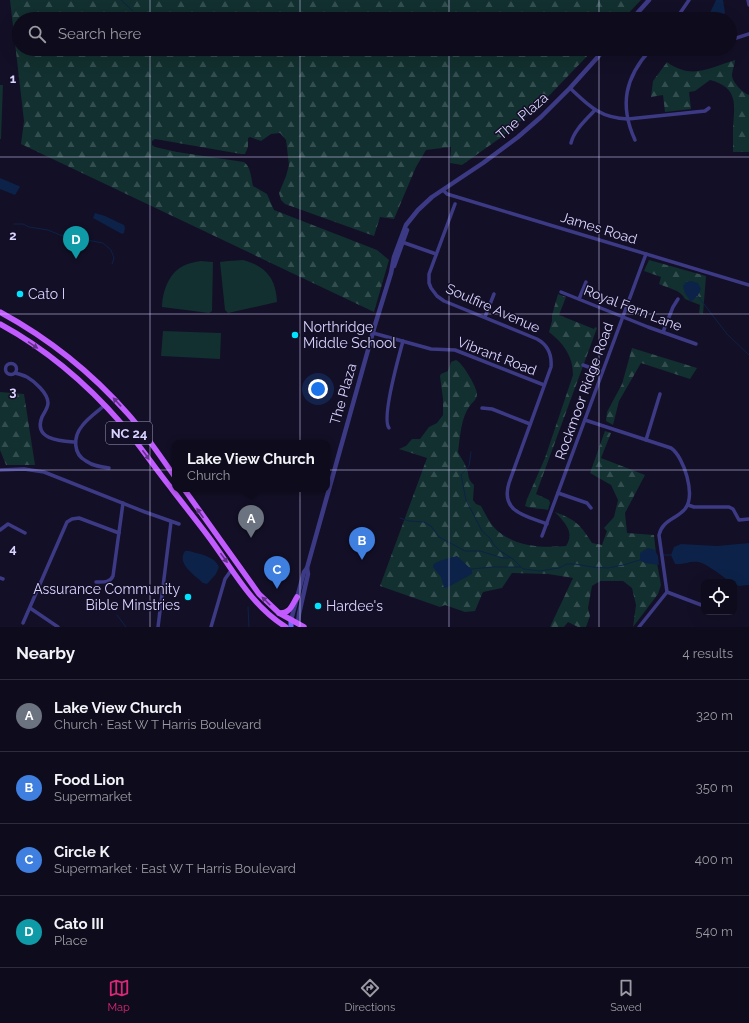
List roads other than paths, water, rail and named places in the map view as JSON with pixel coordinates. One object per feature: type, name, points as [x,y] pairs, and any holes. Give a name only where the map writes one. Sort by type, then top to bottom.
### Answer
[{"type":"main road","name":"NC 24","points":[[0,312],[41,336],[88,373],[128,415],[172,473]]},
{"type":"main road","name":"NC 24","points":[[0,324],[35,346],[62,366],[104,405],[132,437],[172,490]]},
{"type":"main road","name":"NC 24","points":[[174,492],[249,593],[259,605],[286,627]]},
{"type":"main road","points":[[186,492],[252,586],[264,600],[279,613],[298,626],[304,627]]},
{"type":"main road","points":[[279,613],[285,613],[288,611],[297,597]]},
{"type":"main road","name":"The Plaza","points":[[291,620],[291,627]]},
{"type":"street","points":[[638,12],[649,0]]},
{"type":"street","points":[[681,12],[689,0]]},
{"type":"street","points":[[748,0],[749,5]]},
{"type":"street","points":[[737,38],[749,34]]},
{"type":"street","name":"The Plaza","points":[[330,486],[399,241],[404,229],[422,205],[518,137],[570,88],[599,56]]},
{"type":"street","points":[[635,140],[628,119],[626,96],[636,66],[645,56]]},
{"type":"street","points":[[570,88],[595,110],[610,117],[628,119],[705,111],[709,108]]},
{"type":"street","points":[[571,143],[574,134],[595,110]]},
{"type":"street","name":"James Road","points":[[443,190],[447,194],[749,285]]},
{"type":"street","name":"Soulfire Avenue","points":[[455,204],[429,277],[430,286],[435,294],[444,301],[535,337],[545,344],[550,352],[552,364],[507,492],[507,498],[510,506],[516,512],[546,524]]},
{"type":"street","name":"The Plaza","points":[[391,273],[398,259],[402,242],[410,221]]},
{"type":"street","points":[[402,242],[436,254]]},
{"type":"street","name":"Rockmoor Ridge Road","points":[[542,536],[646,254]]},
{"type":"street","points":[[579,299],[586,282]]},
{"type":"street","name":"Royal Fern Lane","points":[[562,292],[622,317],[696,344]]},
{"type":"street","points":[[485,317],[494,294]]},
{"type":"street","points":[[663,332],[673,307],[678,299]]},
{"type":"street","name":"Vibrant Road","points":[[373,333],[431,349],[456,350],[544,386]]},
{"type":"street","points":[[389,428],[387,422],[391,386],[403,341]]},
{"type":"street","points":[[583,365],[602,372]]},
{"type":"street","points":[[15,372],[27,377],[40,388],[48,400],[48,407],[42,417],[41,424],[41,430],[44,434],[51,439],[75,442]]},
{"type":"street","points":[[646,440],[660,394]]},
{"type":"street","points":[[104,405],[82,425],[75,442],[77,452],[84,461],[96,466],[110,468]]},
{"type":"street","points":[[482,408],[492,409],[530,424]]},
{"type":"street","points":[[585,420],[671,448],[681,459],[688,485],[688,505],[683,511],[663,526],[660,531],[660,548],[667,592],[666,596],[639,627]]},
{"type":"street","points":[[0,470],[24,468],[44,472],[179,524]]},
{"type":"street","name":"The Plaza","points":[[291,620],[328,492]]},
{"type":"street","points":[[558,493],[587,503],[591,508]]},
{"type":"street","points":[[96,582],[108,581],[113,576],[123,503]]},
{"type":"street","points":[[688,505],[694,507],[729,507],[733,509],[739,520],[749,519]]},
{"type":"street","points":[[23,623],[60,536],[69,520],[83,518],[119,533]]},
{"type":"street","points":[[158,627],[171,522]]},
{"type":"street","points":[[0,530],[8,524],[26,533]]},
{"type":"street","name":"The Plaza","points":[[298,626],[308,574],[307,568]]},
{"type":"street","points":[[211,627],[226,579],[232,569]]},
{"type":"street","points":[[667,592],[701,605]]},
{"type":"street","points":[[30,608],[58,627]]},
{"type":"water","points":[[716,0],[723,0],[725,12],[710,12]]},
{"type":"water","points":[[0,178],[20,187],[15,195],[0,189]]},
{"type":"water","points":[[95,213],[124,225],[124,233],[122,234],[93,218]]},
{"type":"water","points":[[692,281],[698,283],[701,289],[698,295],[691,302],[685,293],[683,286],[686,282]]},
{"type":"water","points":[[749,543],[749,585],[737,585],[737,579],[727,579],[710,567],[698,562],[675,564],[671,555],[674,547],[681,544],[717,546]]},
{"type":"water","points":[[648,548],[655,550],[658,556],[659,565],[645,563],[640,560],[640,553]]},
{"type":"water","points":[[185,551],[206,556],[217,563],[219,567],[216,574],[207,584],[203,583],[191,573],[185,565],[183,556]]},
{"type":"water","points":[[457,556],[472,570],[472,574],[444,588],[441,577],[433,565],[442,560]]},
{"type":"waterway","points":[[121,0],[133,11]]},
{"type":"waterway","points":[[14,224],[23,224],[29,227],[48,230],[60,235],[103,243],[111,250],[114,258],[112,264]]},
{"type":"waterway","points":[[697,295],[727,334],[749,355]]},
{"type":"waterway","points":[[471,452],[469,466],[461,475],[466,500],[482,531],[490,538],[500,551],[513,559],[523,569],[540,571],[559,568],[567,564],[608,568],[640,560]]},
{"type":"waterway","points":[[400,518],[409,521],[424,522],[431,526],[439,537],[465,551],[480,551],[503,558],[509,558]]},
{"type":"waterway","points":[[664,555],[671,555]]},
{"type":"waterway","points":[[471,569],[520,567]]},
{"type":"waterway","points":[[248,607],[249,627]]},
{"type":"waterway","points":[[117,615],[126,627]]},
{"type":"place","name":"Cato III","points":[[76,259]]},
{"type":"place","name":"Cato I","points":[[20,294]]},
{"type":"place","name":"Northridge Middle School","points":[[295,335]]},
{"type":"place","name":"Lake View Church","points":[[251,538]]},
{"type":"place","name":"Food Lion","points":[[362,560]]},
{"type":"place","name":"Circle K","points":[[277,589]]},
{"type":"place","name":"Assurance Community Bible Minstries","points":[[188,597]]},
{"type":"place","name":"Hardee's","points":[[318,606]]}]
